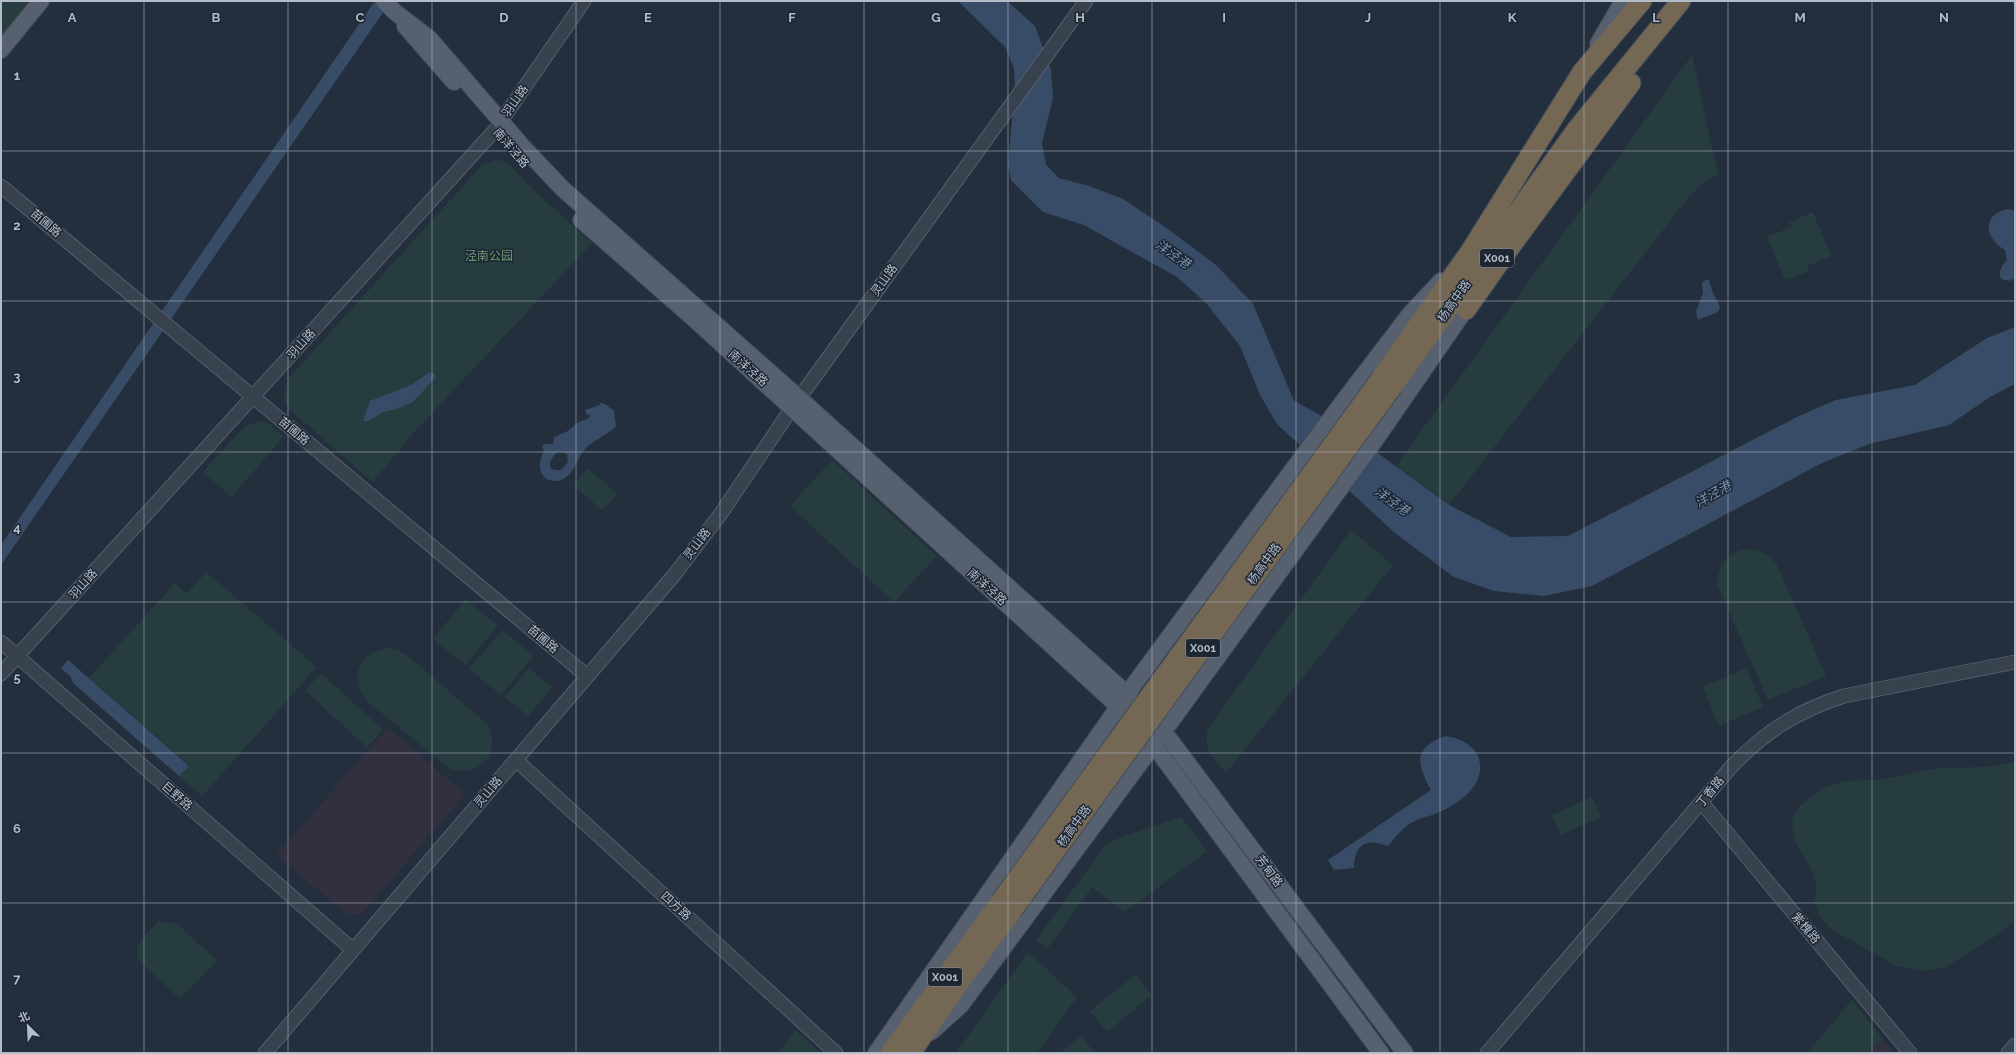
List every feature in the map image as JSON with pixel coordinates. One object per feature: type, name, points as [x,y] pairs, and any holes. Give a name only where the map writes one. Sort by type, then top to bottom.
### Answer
[{"type":"highway","name":"杨高中路","points":[[1387,382],[1582,72],[1642,1]]},
{"type":"highway","points":[[1576,130],[1626,51],[1665,1]]},
{"type":"highway","name":"杨高中路","points":[[890,1053],[1006,906],[1387,382],[1576,130],[1681,1]]},
{"type":"highway","points":[[1466,310],[1604,117],[1694,1]]},
{"type":"highway","name":"杨高中路","points":[[914,1049],[955,989],[1006,906]]},
{"type":"main road","points":[[1,50],[41,1]]},
{"type":"main road","points":[[1582,72],[1619,2]]},
{"type":"main road","name":"南洋泾路","points":[[390,6],[410,34],[498,125],[535,176],[563,204],[796,403],[1127,694]]},
{"type":"main road","name":"杨高中路","points":[[1150,750],[1376,439],[1466,310],[1508,238],[1619,77]]},
{"type":"main road","name":"杨高中路","points":[[876,1053],[1119,708],[1127,694],[1342,403],[1410,314],[1471,250]]},
{"type":"main road","name":"南洋泾路","points":[[796,403],[1119,708]]},
{"type":"main road","name":"芳甸路","points":[[1127,694],[1164,732],[1405,1053]]},
{"type":"main road","name":"芳甸路","points":[[1119,708],[1381,1053]]},
{"type":"main road","name":"X001","points":[[914,1049],[961,1004],[1150,750]]},
{"type":"street","name":"羽山路","points":[[1,674],[498,125],[584,1]]},
{"type":"street","name":"灵山路","points":[[265,1053],[516,760],[699,543],[796,403],[1086,1]]},
{"type":"street","name":"苗圃路","points":[[1,186],[587,676]]},
{"type":"street","name":"巨野路","points":[[1,642],[353,950]]},
{"type":"street","name":"丁香路","points":[[1487,1053],[1732,766],[1773,728],[1818,704],[1844,696],[2015,662]]},
{"type":"street","name":"四方路","points":[[516,760],[836,1053]]},
{"type":"street","name":"紫槐路","points":[[1702,802],[1910,1053]]},
{"type":"street","points":[[2008,1053],[2015,1045]]},
{"type":"shaded area","points":[[388,728],[465,794],[364,911],[359,914],[348,915],[276,855]]},
{"type":"shaded area","points":[[1883,1039],[1895,1053],[1866,1053]]},
{"type":"green space","points":[[1,1],[31,1],[1,39]]},
{"type":"green space","points":[[1692,55],[1718,175],[1709,179],[1691,194],[1449,505],[1396,466]]},
{"type":"green space","name":"泾南公园","points":[[496,160],[504,161],[511,166],[530,187],[592,243],[414,432],[373,482],[289,409],[284,398],[287,382],[481,166]]},
{"type":"green space","points":[[1813,212],[1831,256],[1807,266],[1809,271],[1785,280],[1767,237],[1791,227],[1789,222]]},
{"type":"green space","points":[[260,421],[268,423],[284,436],[232,497],[203,472],[245,426]]},
{"type":"green space","points":[[832,460],[937,556],[894,602],[790,506]]},
{"type":"green space","points":[[588,468],[617,494],[602,510],[573,485]]},
{"type":"green space","points":[[1351,530],[1393,565],[1226,773],[1207,747],[1206,741],[1209,727]]},
{"type":"green space","points":[[1747,549],[1764,553],[1777,565],[1826,676],[1768,700],[1718,586],[1719,573],[1724,562],[1734,553]]},
{"type":"green space","points":[[206,572],[317,667],[202,796],[179,776],[189,765],[89,678],[175,583],[187,594]]},
{"type":"green space","points":[[466,599],[498,626],[465,665],[433,639]]},
{"type":"green space","points":[[502,630],[534,656],[501,695],[469,669]]},
{"type":"green space","points":[[389,648],[398,650],[407,655],[488,725],[492,745],[490,754],[486,761],[471,770],[461,771],[450,769],[367,701],[361,692],[358,683],[360,667],[370,654]]},
{"type":"green space","points":[[529,668],[552,687],[528,716],[505,697]]},
{"type":"green space","points":[[1746,668],[1763,707],[1719,726],[1703,687]]},
{"type":"green space","points":[[321,673],[383,730],[367,747],[305,691]]},
{"type":"green space","points":[[2015,762],[2015,921],[1999,934],[1944,968],[1922,971],[1896,966],[1833,930],[1820,917],[1815,900],[1816,884],[1812,870],[1794,839],[1792,820],[1800,806],[1822,789],[1843,781],[1880,780],[1937,768],[1987,767]]},
{"type":"green space","points":[[1592,797],[1601,817],[1561,835],[1552,815]]},
{"type":"green space","points":[[1181,817],[1207,851],[1125,912],[1092,887],[1047,949],[1036,940],[1108,842]]},
{"type":"green space","points":[[159,921],[177,924],[217,960],[180,999],[138,959],[137,953],[140,943],[146,934]]},
{"type":"green space","points":[[1028,952],[1077,997],[1042,1047],[1035,1053],[956,1053]]},
{"type":"green space","points":[[1135,975],[1152,995],[1107,1032],[1090,1011]]},
{"type":"green space","points":[[1852,1000],[1883,1039],[1866,1053],[1807,1053]]},
{"type":"green space","points":[[795,1030],[820,1053],[778,1053]]},
{"type":"green space","points":[[1081,1036],[1095,1053],[1061,1053]]},
{"type":"water","points":[[375,1],[391,1],[1,565],[1,545]]},
{"type":"water","name":"洋泾港","points":[[958,1],[1007,1],[1035,26],[1051,70],[1053,98],[1042,143],[1046,165],[1059,178],[1089,186],[1123,199],[1168,229],[1216,265],[1253,304],[1294,401],[1335,423],[1449,505],[1511,537],[1568,536],[1799,416],[1836,400],[1915,385],[1987,338],[2015,327],[2015,384],[1990,397],[1949,425],[1869,444],[1822,463],[1592,586],[1544,596],[1494,591],[1454,577],[1395,533],[1277,424],[1260,395],[1240,346],[1206,303],[1177,277],[1084,225],[1043,212],[1011,180],[1008,164],[1015,89],[1014,68],[1005,47]]},
{"type":"water","points":[[2008,209],[2013,210],[2015,216],[2015,278],[2009,281],[2001,279],[2000,276],[2001,269],[2007,260],[2005,250],[1993,240],[1989,227],[1993,216]]},
{"type":"water","points":[[1709,279],[1712,291],[1720,307],[1718,312],[1698,320],[1696,312],[1703,293],[1702,282]]},
{"type":"water","points":[[428,373],[434,373],[436,377],[413,402],[397,409],[383,412],[369,421],[363,421],[370,401],[413,384]]},
{"type":"water","points":[[600,403],[605,404],[614,411],[616,426],[593,442],[582,452],[571,473],[567,477],[556,481],[550,480],[543,476],[540,468],[544,451],[542,446],[546,444],[553,444],[554,437],[568,431],[577,423],[589,418],[590,414],[587,415],[585,410],[600,405]],"holes":[[[560,452],[567,454],[568,462],[561,470],[550,468],[550,462],[555,454]]]},
{"type":"water","points":[[68,660],[189,766],[179,776],[73,683],[70,676],[61,668]]},
{"type":"water","points":[[1446,736],[1460,740],[1469,745],[1476,752],[1480,766],[1479,776],[1475,785],[1460,800],[1451,806],[1411,823],[1400,832],[1388,846],[1373,842],[1363,845],[1356,854],[1354,868],[1334,870],[1328,860],[1431,790],[1426,781],[1420,758],[1427,746]]}]
